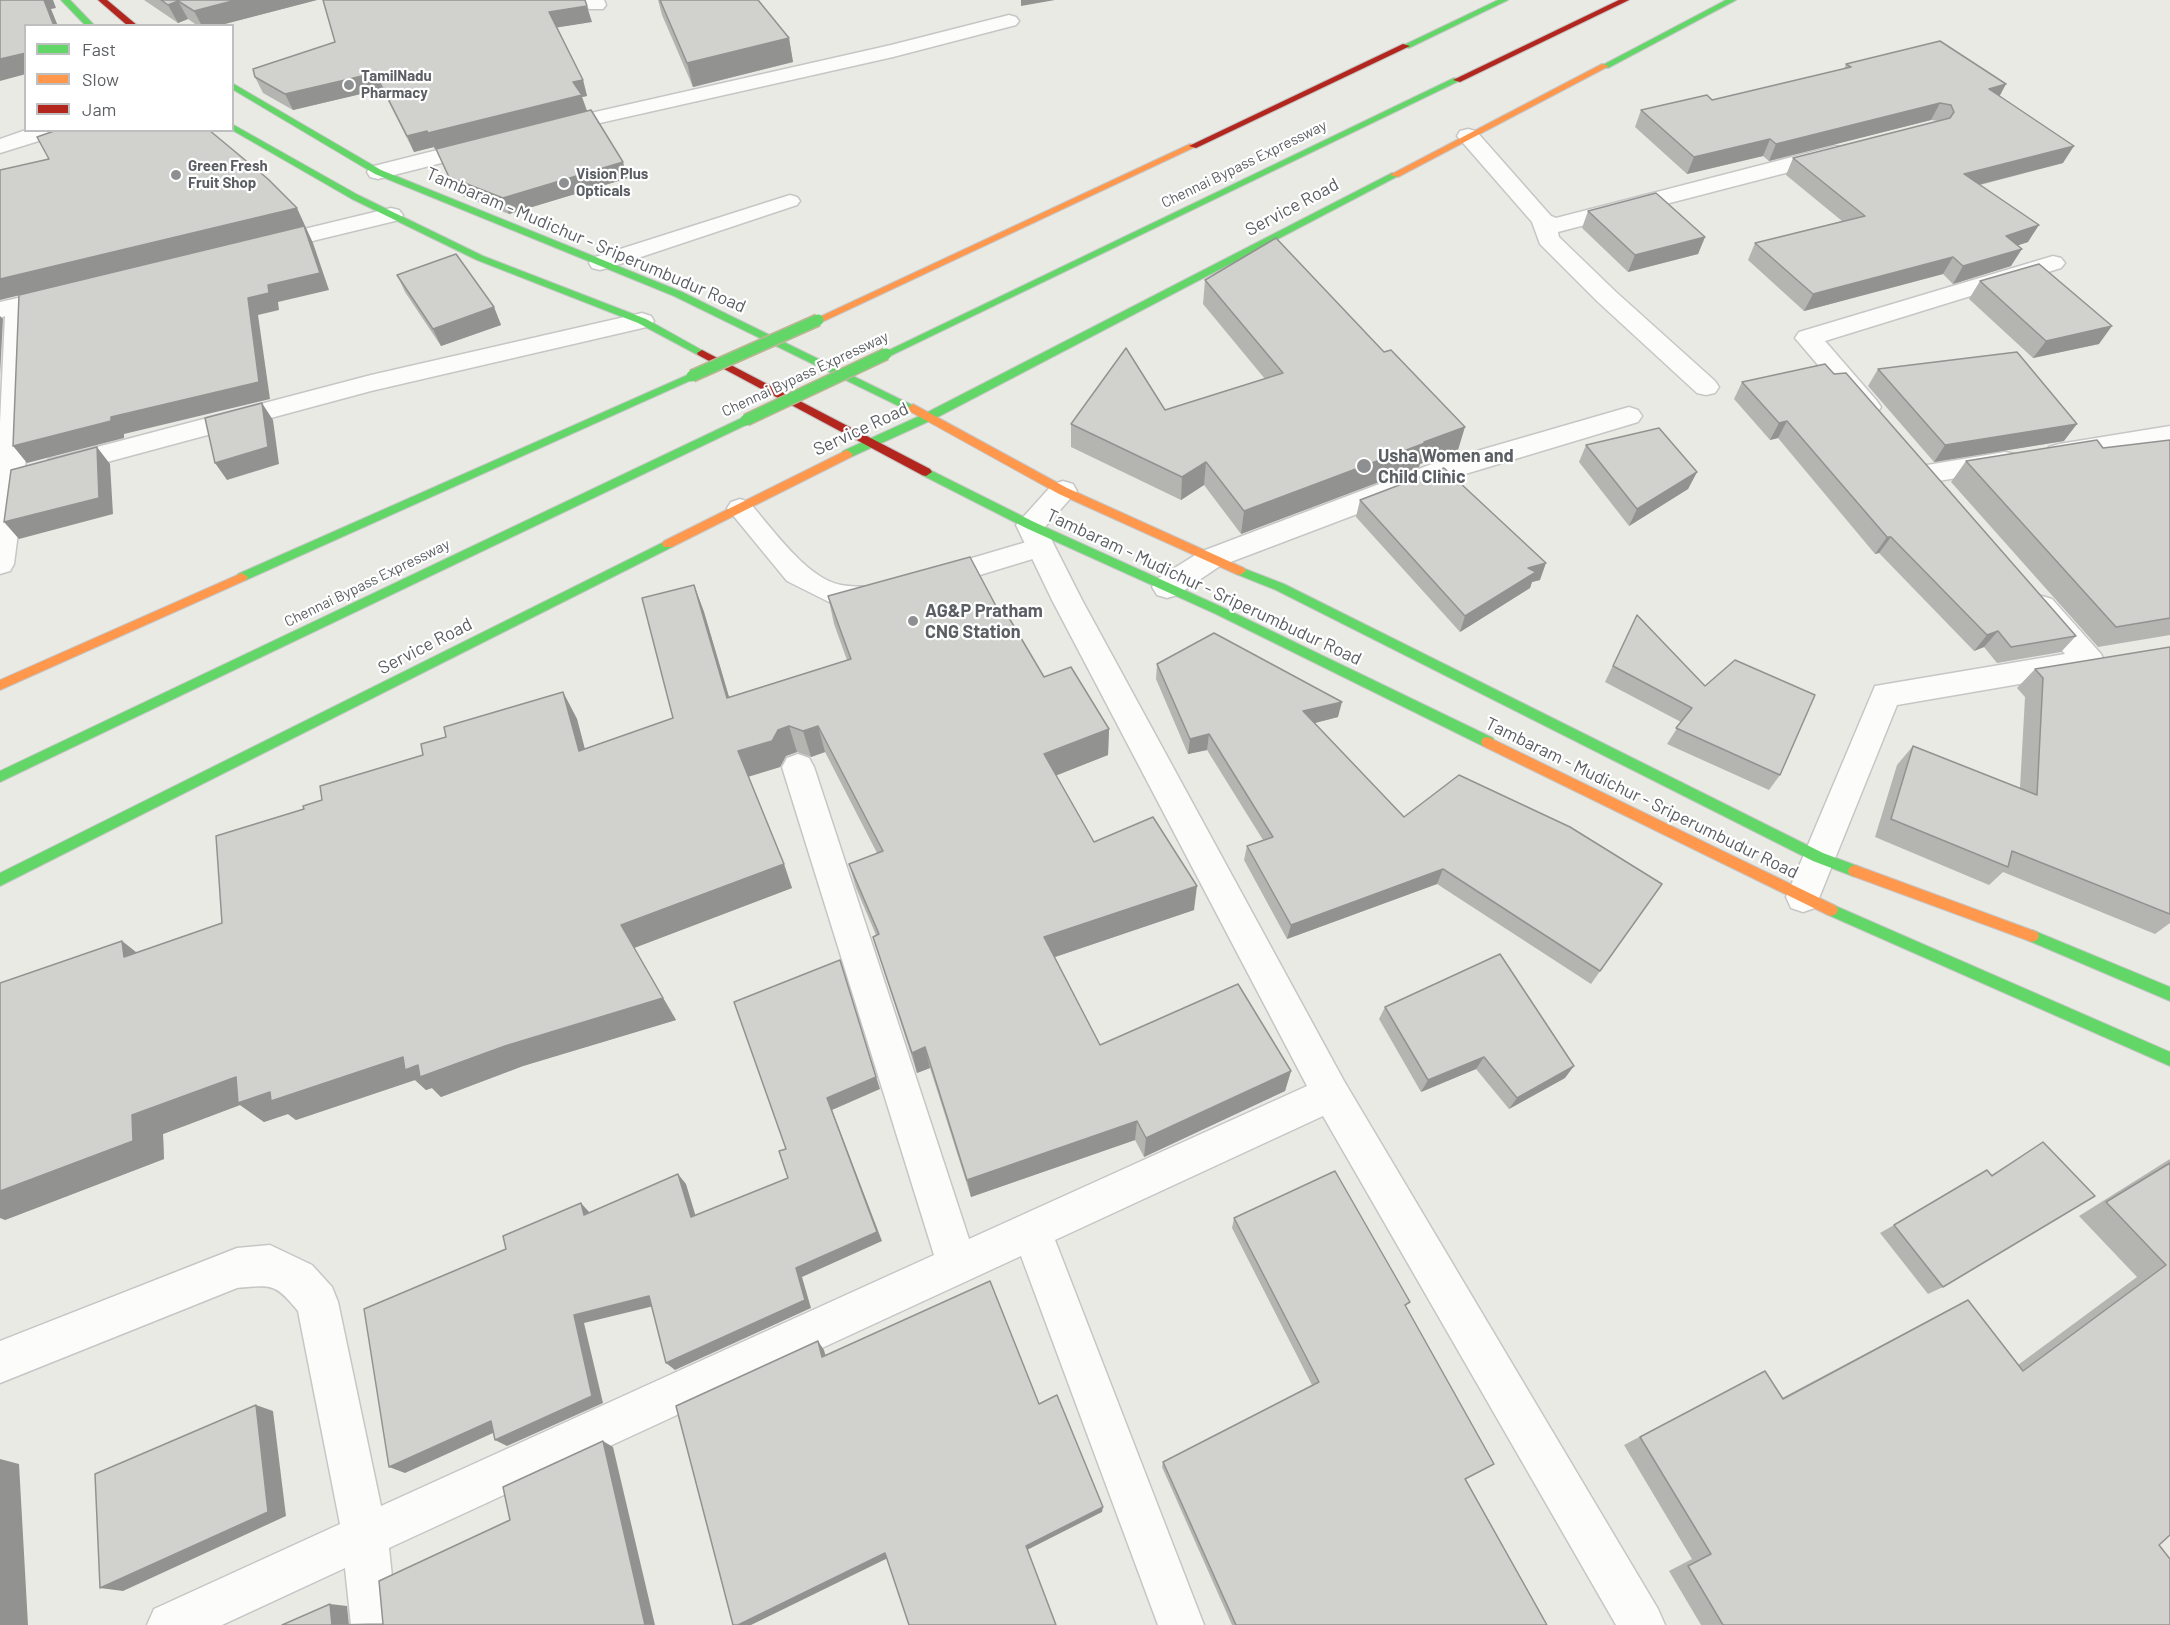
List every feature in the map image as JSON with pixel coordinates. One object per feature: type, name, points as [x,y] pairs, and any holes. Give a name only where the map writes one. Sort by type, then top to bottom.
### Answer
[{"type":"main road","points":[[65,0],[89,24]]},
{"type":"main road","points":[[102,0],[132,24]]},
{"type":"main road","points":[[0,686],[966,253],[1504,0]]},
{"type":"main road","name":"Chennai Bypass Expressway","points":[[0,777],[1625,0]]},
{"type":"main road","name":"Service Road","points":[[0,880],[869,443],[930,416],[1731,0]]},
{"type":"main road","name":"Tambaram - Mudichur - Sriperumbudur Road","points":[[234,86],[378,172],[678,294],[930,416],[1063,491],[1210,559],[1280,587],[1818,857],[2050,943],[2170,994]]},
{"type":"main road","name":"Tambaram - Mudichur - Sriperumbudur Road","points":[[234,128],[390,215],[480,258],[642,321],[869,443],[1035,536],[1167,587],[1239,620],[1803,897],[2170,1059]]},
{"type":"street","points":[[535,132],[893,51],[1009,21]]},
{"type":"street","points":[[0,146],[44,132]]},
{"type":"street","points":[[1468,136],[1543,220],[1554,226],[1852,149]]},
{"type":"street","points":[[378,172],[501,141]]},
{"type":"street","points":[[251,249],[390,215]]},
{"type":"street","points":[[1543,220],[1548,239],[1607,297],[1706,387]]},
{"type":"street","points":[[1882,422],[1808,338],[2053,263]]},
{"type":"street","points":[[0,564],[11,479],[9,308],[88,288]]},
{"type":"street","points":[[11,479],[371,383],[642,321]]},
{"type":"street","points":[[1167,587],[1210,559],[1442,471],[1629,416]]},
{"type":"street","points":[[1927,474],[2170,435]]},
{"type":"street","points":[[1063,491],[1035,536],[1331,1094],[1641,1625]]},
{"type":"street","points":[[1803,897],[1886,695],[2102,660],[2028,590]]},
{"type":"street","points":[[798,767],[957,1264]]},
{"type":"street","points":[[170,1625],[1331,1094]]},
{"type":"street","points":[[1032,1231],[1181,1625]]},
{"type":"street","points":[[0,1362],[237,1268],[270,1265],[298,1279],[317,1302],[365,1536],[374,1625]]},
{"type":"lane","points":[[600,263],[790,201]]},
{"type":"lane","points":[[740,508],[796,574],[835,595],[874,596],[906,587],[1035,536]]},
{"type":"building","points":[[0,0],[44,0],[53,24],[24,24],[24,53],[0,59]]},
{"type":"building","points":[[161,0],[236,0],[194,11],[178,1],[168,5]]},
{"type":"building","points":[[323,0],[585,0],[587,6],[549,12],[583,80],[573,82],[582,95],[428,133],[427,131],[407,136],[375,73],[285,94],[255,77],[253,69],[335,42]]},
{"type":"building","points":[[660,0],[758,0],[789,38],[687,63]]},
{"type":"building","points":[[1940,41],[2006,84],[1989,89],[2074,146],[1964,174],[2039,225],[2006,236],[2022,249],[1963,266],[1953,257],[1813,294],[1755,243],[1865,216],[1793,158],[1950,118],[1954,112],[1951,105],[1940,103],[1776,144],[1770,139],[1694,157],[1641,110],[1707,95],[1712,100],[1851,67],[1846,64]]},
{"type":"building","points":[[591,110],[623,162],[503,198],[449,177],[436,149]]},
{"type":"building","points":[[51,132],[211,132],[268,179],[297,208],[0,279],[0,170],[49,159],[37,137]]},
{"type":"building","points":[[1656,193],[1705,237],[1635,255],[1588,211]]},
{"type":"building","points":[[304,226],[320,273],[268,285],[269,293],[248,298],[259,382],[111,417],[111,421],[13,446],[19,295]]},
{"type":"building","points":[[1276,238],[1384,352],[1391,350],[1465,427],[1244,511],[1206,462],[1182,477],[1071,424],[1126,348],[1165,410],[1283,373],[1205,280]]},
{"type":"building","points":[[456,254],[494,307],[433,329],[397,275]]},
{"type":"building","points":[[2039,264],[2112,326],[2046,341],[1980,281]]},
{"type":"building","points":[[2017,352],[2077,424],[1945,445],[1878,369]]},
{"type":"building","points":[[1825,364],[1834,374],[1846,373],[2076,636],[2011,647],[1998,631],[1987,635],[1891,537],[1887,537],[1787,421],[1779,423],[1742,382]]},
{"type":"building","points":[[262,403],[268,447],[215,463],[205,418]]},
{"type":"building","points":[[1659,428],[1697,472],[1637,509],[1586,445]]},
{"type":"building","points":[[2097,440],[2103,448],[2170,440],[2170,618],[2116,627],[1966,461]]},
{"type":"building","points":[[97,447],[99,498],[4,522],[11,470]]},
{"type":"building","points":[[1444,468],[1546,563],[1528,568],[1536,572],[1465,616],[1360,500]]},
{"type":"building","points":[[970,557],[997,608],[1002,606],[1044,677],[1071,667],[1109,729],[1044,754],[1094,842],[1153,817],[1197,886],[1044,937],[1100,1045],[1238,984],[1291,1071],[1146,1138],[1137,1121],[967,1180],[925,1047],[912,1053],[873,937],[879,934],[849,864],[883,851],[818,726],[803,731],[789,726],[778,730],[772,741],[738,751],[784,864],[621,925],[663,998],[505,1046],[420,1077],[418,1065],[405,1070],[403,1057],[271,1101],[270,1092],[238,1103],[236,1077],[132,1115],[133,1141],[0,1191],[0,983],[122,941],[124,957],[222,923],[216,836],[304,809],[303,806],[322,800],[320,786],[423,755],[421,744],[446,737],[444,727],[563,692],[579,751],[673,718],[642,598],[694,585],[727,698],[851,659],[828,596]]},
{"type":"building","points":[[1637,615],[1705,686],[1735,660],[1815,695],[1780,775],[1676,728],[1692,708],[1613,666]]},
{"type":"building","points":[[1214,633],[1342,702],[1303,711],[1404,817],[1459,775],[1570,827],[1662,884],[1600,971],[1443,869],[1291,925],[1247,846],[1273,837],[1209,734],[1190,739],[1157,664]]},
{"type":"building","points":[[2170,647],[2170,914],[2012,851],[2008,867],[1891,819],[1913,746],[2037,795],[2043,678],[2035,669]]},
{"type":"building","points":[[1500,954],[1574,1066],[1517,1098],[1484,1057],[1428,1080],[1385,1007]]},
{"type":"building","points":[[840,960],[876,1077],[827,1098],[877,1232],[796,1268],[805,1300],[666,1363],[649,1296],[574,1315],[592,1396],[495,1440],[491,1421],[389,1467],[364,1309],[506,1249],[503,1236],[581,1203],[584,1215],[678,1174],[691,1217],[788,1178],[779,1151],[786,1149],[734,1002]]},
{"type":"building","points":[[2043,1142],[2095,1196],[1943,1287],[1894,1225],[1987,1170],[1992,1176]]},
{"type":"building","points":[[2170,1163],[2170,1535],[2159,1545],[2170,1559],[2170,1625],[1723,1625],[1688,1566],[1711,1554],[1640,1437],[1765,1371],[1783,1399],[1968,1300],[2023,1371],[2166,1265],[2106,1202]]},
{"type":"building","points":[[1335,1171],[1410,1302],[1405,1305],[1494,1464],[1465,1479],[1547,1625],[1236,1625],[1163,1462],[1319,1382],[1234,1218]]},
{"type":"building","points":[[990,1281],[1039,1404],[1057,1395],[1103,1507],[1026,1546],[1056,1625],[909,1625],[885,1553],[738,1625],[733,1625],[676,1406],[818,1341],[822,1357]]},
{"type":"building","points":[[256,1405],[268,1512],[100,1588],[95,1474]]},
{"type":"building","points":[[603,1441],[645,1625],[332,1625],[383,1624],[379,1581],[510,1520],[503,1487]]},
{"type":"building","points":[[330,1604],[332,1625],[282,1625]]},
{"type":"traffic: fast","points":[[65,0],[89,24]]},
{"type":"traffic: fast","points":[[1406,46],[1504,0]]},
{"type":"traffic: fast","points":[[1605,66],[1732,0]]},
{"type":"traffic: fast","points":[[886,354],[1457,80]]},
{"type":"traffic: fast","points":[[234,86],[378,172],[678,294],[913,408]]},
{"type":"traffic: fast","points":[[234,128],[355,197],[480,258],[642,321],[702,353]]},
{"type":"traffic: fast","points":[[847,454],[930,416],[1395,175]]},
{"type":"traffic: fast","points":[[692,376],[818,320]]},
{"type":"traffic: fast","points":[[746,420],[886,354]]},
{"type":"traffic: fast","points":[[242,577],[692,376]]},
{"type":"traffic: fast","points":[[0,777],[746,420]]},
{"type":"traffic: fast","points":[[926,472],[1030,525],[1220,611],[1488,742]]},
{"type":"traffic: fast","points":[[0,880],[668,544]]},
{"type":"traffic: fast","points":[[1240,571],[1280,587],[1818,857],[1855,871]]},
{"type":"traffic: fast","points":[[1831,910],[2170,1059]]},
{"type":"traffic: fast","points":[[2032,936],[2170,994]]},
{"type":"traffic: slow","points":[[1395,175],[1605,66]]},
{"type":"traffic: slow","points":[[818,320],[1193,146]]},
{"type":"traffic: slow","points":[[913,408],[1063,491],[1240,571]]},
{"type":"traffic: slow","points":[[668,544],[847,454]]},
{"type":"traffic: slow","points":[[0,685],[242,577]]},
{"type":"traffic: slow","points":[[1488,742],[1831,910]]},
{"type":"traffic: slow","points":[[1855,871],[2032,936]]},
{"type":"traffic: jam","points":[[102,0],[132,24]]},
{"type":"traffic: jam","points":[[1457,80],[1625,0]]},
{"type":"traffic: jam","points":[[1193,146],[1406,46]]},
{"type":"traffic: jam","points":[[702,353],[926,472]]},
{"type":"place","name":"TamilNadu Pharmacy","points":[[349,85]]},
{"type":"place","name":"Green Fresh Fruit Shop","points":[[176,175]]},
{"type":"place","name":"Vision Plus Opticals","points":[[564,183]]},
{"type":"place","name":"Usha Women and Child Clinic","points":[[1364,466]]},
{"type":"place","name":"AG&P Pratham CNG Station","points":[[913,621]]}]
